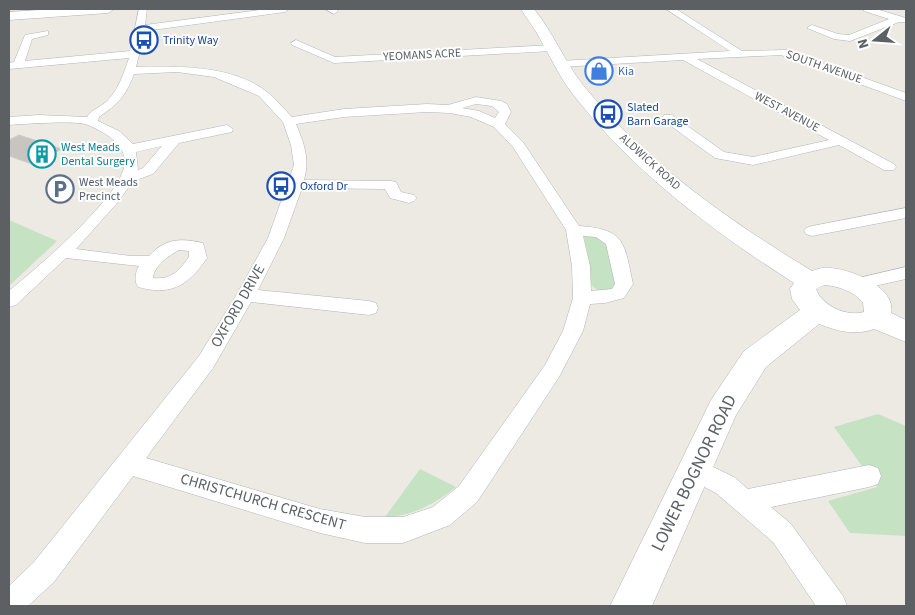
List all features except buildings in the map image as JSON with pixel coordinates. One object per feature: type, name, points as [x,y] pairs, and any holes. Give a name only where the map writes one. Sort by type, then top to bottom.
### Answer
[{"type":"main road","points":[[9,16],[70,10],[108,9]]},
{"type":"main road","name":"ALDWICK ROAD","points":[[527,9],[542,29],[573,83],[599,114],[660,172],[699,206],[813,296],[828,317],[850,323],[870,322],[876,318]]},
{"type":"main road","points":[[813,296],[823,276],[839,278],[856,284],[874,297],[879,312],[876,318],[906,332]]},
{"type":"main road","name":"LOWER BOGNOR ROAD","points":[[631,606],[722,408],[755,359],[813,296]]},
{"type":"street","points":[[92,121],[93,116],[114,100],[131,62],[143,9]]},
{"type":"street","points":[[140,29],[226,18],[251,11],[285,9]]},
{"type":"street","points":[[670,9],[739,54]]},
{"type":"street","points":[[867,9],[902,20]]},
{"type":"street","points":[[226,18],[234,29]]},
{"type":"street","points":[[812,28],[837,37],[850,38],[902,20]]},
{"type":"street","points":[[14,66],[23,38],[45,33]]},
{"type":"street","name":"YEOMANS ACRE","points":[[296,43],[334,60],[556,56],[686,57],[739,54]]},
{"type":"street","name":"SOUTH AVENUE","points":[[739,54],[782,52],[906,97]]},
{"type":"street","name":"WEST AVENUE","points":[[686,57],[889,167]]},
{"type":"street","name":"OXFORD DRIVE","points":[[9,605],[44,572],[206,362],[246,295],[276,238],[301,165],[294,132],[289,121],[263,94],[241,82],[216,74],[131,62],[14,66]]},
{"type":"street","name":"CHRISTCHURCH CRESCENT","points":[[129,464],[320,521],[365,530],[403,530],[411,528],[441,516],[468,494],[552,371],[573,330],[582,298],[581,266],[574,230],[518,145],[498,124],[475,114],[450,108],[344,113],[289,121]]},
{"type":"street","points":[[668,118],[720,155],[753,162],[841,141]]},
{"type":"street","points":[[9,121],[39,119],[92,121],[94,124],[121,138],[129,149],[132,168],[128,178],[92,221],[9,301]]},
{"type":"street","points":[[129,149],[226,129]]},
{"type":"street","points":[[128,178],[148,171],[174,141]]},
{"type":"street","points":[[296,184],[392,181],[395,195],[409,198]]},
{"type":"street","points":[[812,231],[906,213]]},
{"type":"street","points":[[574,230],[596,231],[606,234],[614,240],[624,284],[618,294],[605,297],[582,298]]},
{"type":"street","points":[[61,252],[131,261],[154,261]]},
{"type":"street","points":[[856,284],[906,273]]},
{"type":"street","points":[[246,295],[369,308]]},
{"type":"street","points":[[694,468],[725,485],[745,500],[782,534],[833,606]]},
{"type":"street","points":[[745,500],[869,476]]},
{"type":"green space","points":[[9,220],[57,241],[9,286]]},
{"type":"green space","points":[[588,234],[608,241],[617,285],[609,290],[602,291],[594,288],[589,280],[583,237]]},
{"type":"green space","points":[[878,414],[906,426],[906,536],[850,533],[828,501],[877,487],[834,427]]},
{"type":"green space","points":[[420,469],[456,487],[414,512],[385,517]]},
{"type":"place","name":"Trinity Way","points":[[144,40]]},
{"type":"place","name":"Kia","points":[[599,71]]},
{"type":"place","name":"Slated Barn Garage","points":[[608,114]]},
{"type":"place","name":"West Meads Dental Surgery","points":[[42,154]]},
{"type":"place","name":"Oxford Dr","points":[[281,186]]},
{"type":"place","name":"West Meads Precinct","points":[[60,189]]}]
